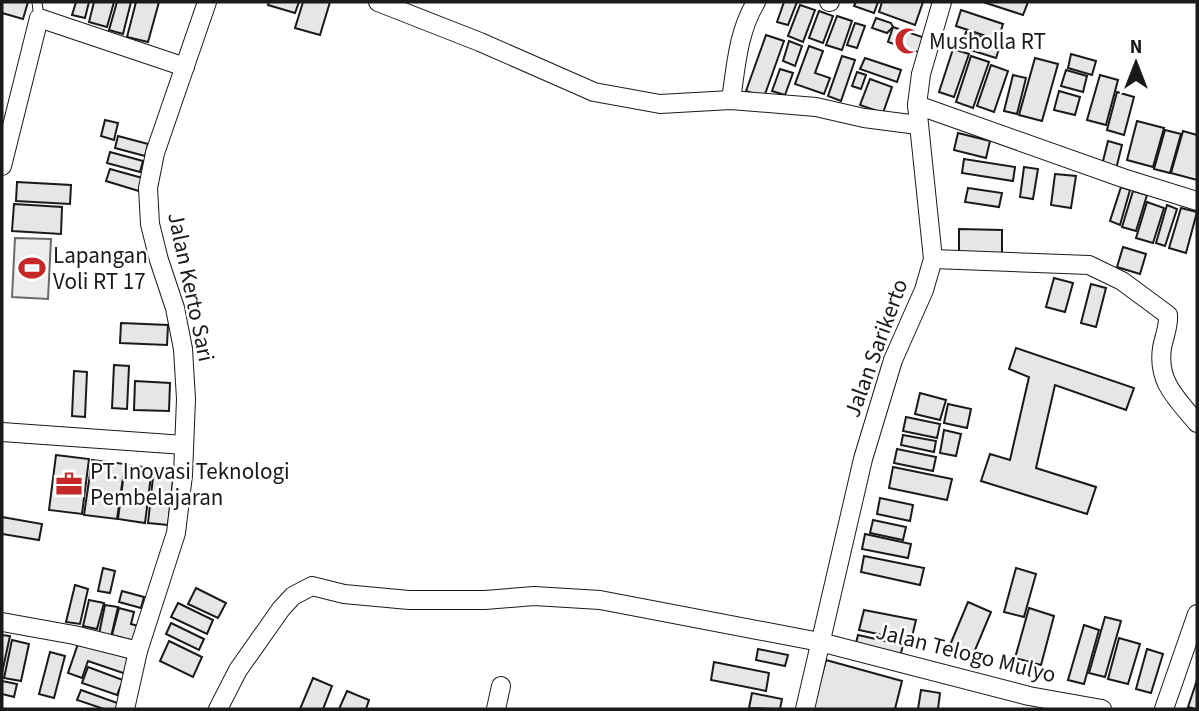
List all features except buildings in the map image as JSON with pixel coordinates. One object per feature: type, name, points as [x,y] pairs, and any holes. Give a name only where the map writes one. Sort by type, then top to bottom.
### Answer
[{"type":"street","name":"Jalan Kerto Sari","points":[[125,709],[138,651],[176,533],[183,475],[186,399],[183,349],[175,308],[150,224],[148,188],[155,153],[207,2]]},
{"type":"street","points":[[378,2],[480,42],[594,92],[660,104],[731,100],[816,107],[864,118],[919,125]]},
{"type":"street","points":[[731,100],[743,28],[756,2]]},
{"type":"street","name":"Jalan Sarikerto","points":[[805,709],[863,459],[893,360],[924,290],[933,259],[917,105],[921,74],[942,2]]},
{"type":"street","points":[[2,166],[38,10],[185,67]]},
{"type":"street","points":[[917,105],[1123,178],[1197,201]]},
{"type":"street","points":[[933,259],[1089,265],[1122,281],[1168,315],[1161,372],[1170,390],[1197,423]]},
{"type":"street","points":[[2,432],[184,444]]},
{"type":"street","name":"Jalan Telogo Mulyo","points":[[218,709],[238,670],[281,609],[293,596],[312,586],[344,594],[410,600],[485,600],[534,596],[600,600],[820,642],[1029,696],[1102,709]]},
{"type":"street","points":[[1164,709],[1197,614]]},
{"type":"street","points":[[2,622],[74,635],[138,651]]},
{"type":"street","points":[[496,709],[501,686]]},
{"type":"shaded area","name":"Lapangan Voli RT 17","points":[[15,238],[51,239],[48,299],[12,297]]},
{"type":"place","name":"Musholla RT","points":[[908,41]]},
{"type":"place","name":"Lapangan Voli RT 17","points":[[32,268]]},
{"type":"place","name":"PT. Inovasi Teknologi Pembelajaran","points":[[69,484]]}]
